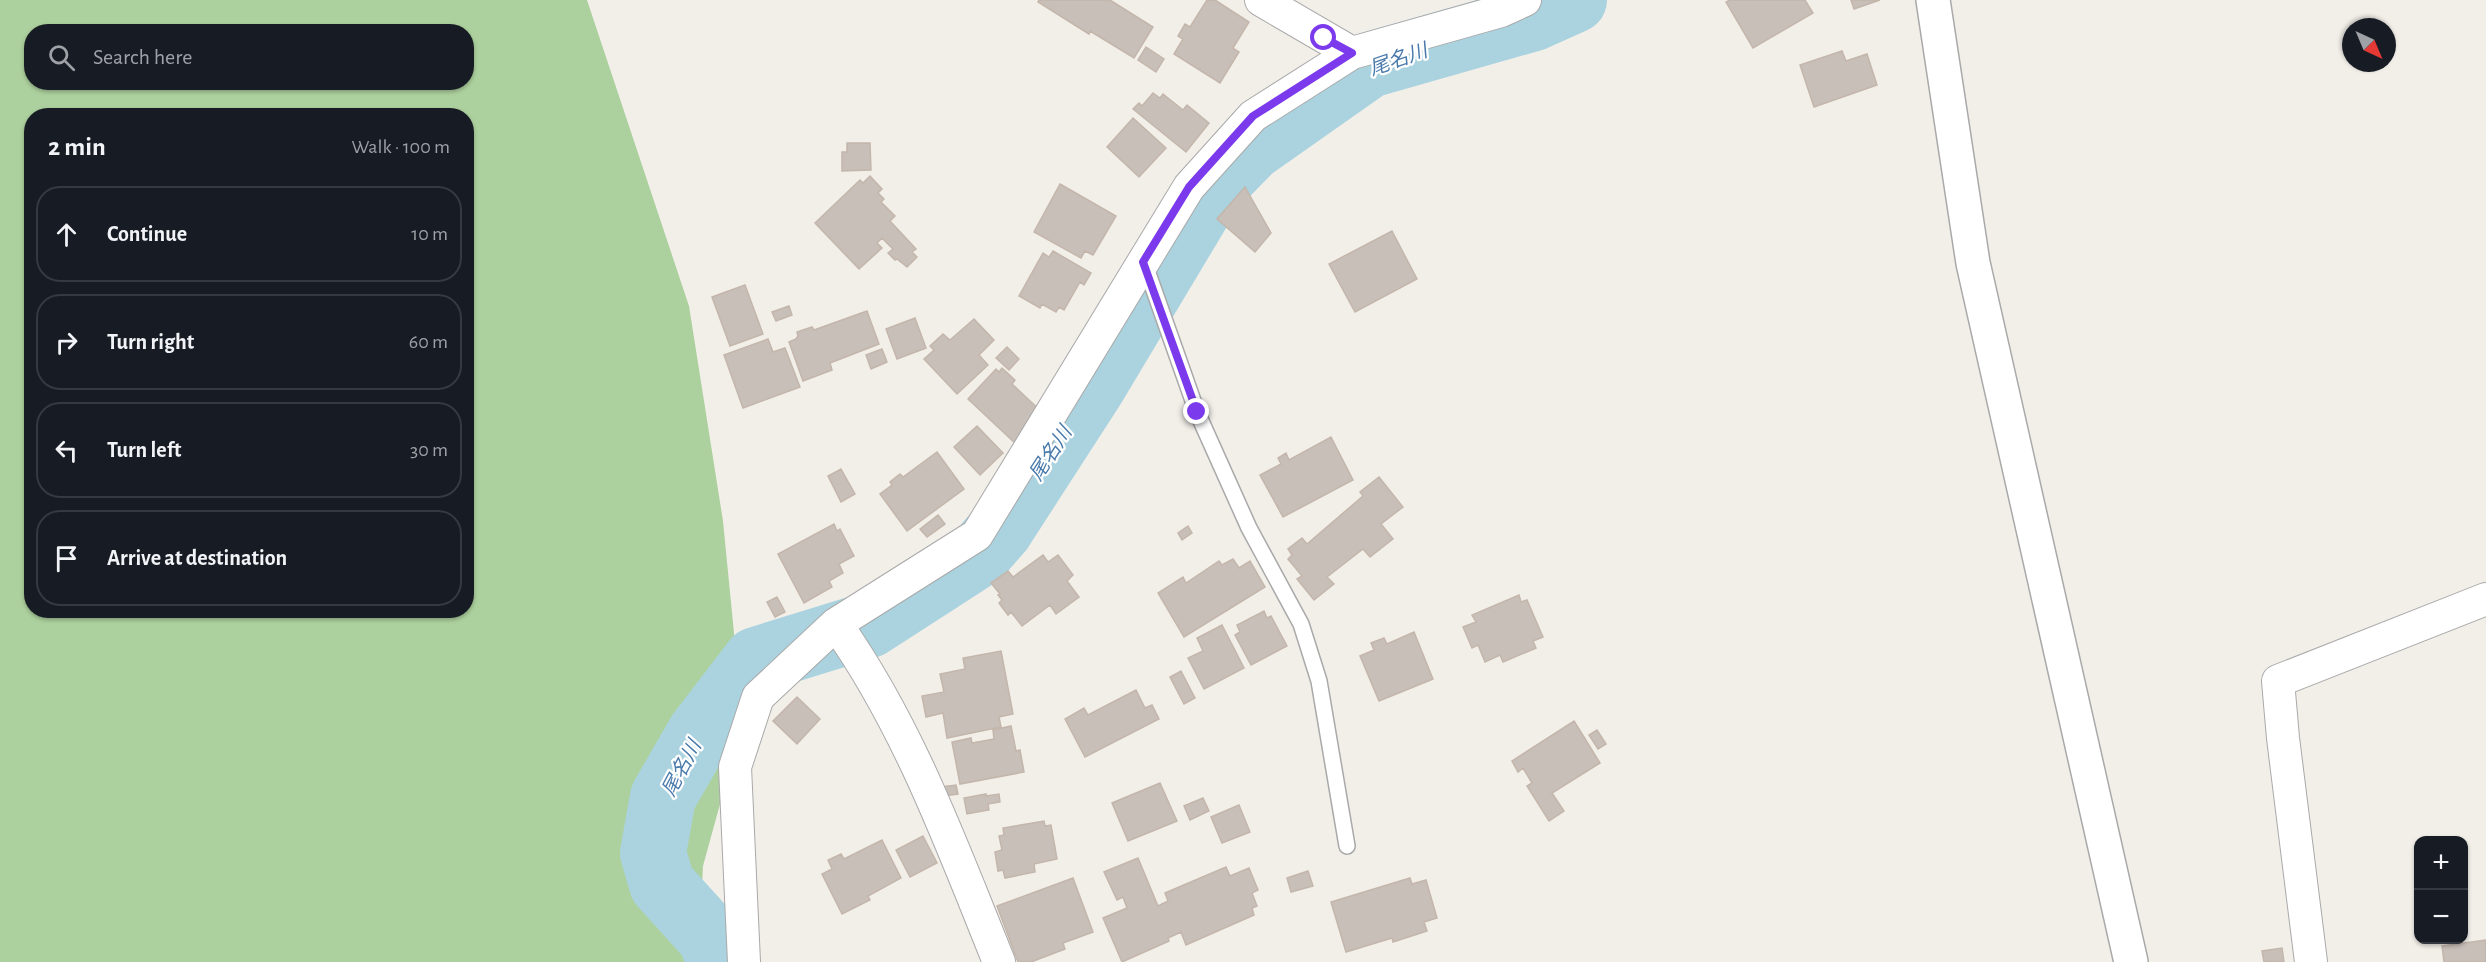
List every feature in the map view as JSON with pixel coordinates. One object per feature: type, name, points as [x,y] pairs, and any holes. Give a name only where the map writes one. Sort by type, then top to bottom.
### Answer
[{"type":"street","points":[[1261,0],[1352,53]]},
{"type":"street","points":[[744,962],[735,767],[758,697],[836,624],[977,535],[1189,187],[1253,116],[1352,53],[1501,11],[1525,0]]},
{"type":"street","points":[[1933,0],[1973,262],[2131,962]]},
{"type":"street","points":[[2311,962],[2278,681],[2486,599]]},
{"type":"street","points":[[836,624],[859,657],[924,778],[999,962]]},
{"type":"lane","points":[[1143,262],[1197,412],[1249,528],[1302,624],[1319,681],[1347,846]]},
{"type":"green space","points":[[0,0],[587,0],[689,306],[723,521],[739,684],[728,775],[703,866],[698,962],[0,962]]},
{"type":"building","points":[[1039,0],[1110,0],[1153,27],[1134,58],[1090,31],[1089,34],[1038,2]]},
{"type":"building","points":[[1207,0],[1215,0],[1249,22],[1233,48],[1239,52],[1220,83],[1174,54],[1183,39],[1178,36],[1185,24],[1190,27]]},
{"type":"building","points":[[1730,0],[1805,0],[1813,13],[1753,48],[1726,2]]},
{"type":"building","points":[[1851,0],[1880,0],[1854,9]]},
{"type":"building","points":[[1146,47],[1164,59],[1156,72],[1138,60]]},
{"type":"building","points":[[1842,51],[1846,61],[1867,54],[1877,85],[1814,107],[1800,65]]},
{"type":"building","points":[[1153,93],[1160,98],[1163,94],[1183,110],[1187,105],[1209,123],[1186,152],[1133,109],[1139,103],[1142,106]]},
{"type":"building","points":[[1133,118],[1166,148],[1139,177],[1107,147]]},
{"type":"building","points":[[847,143],[870,143],[871,170],[842,171],[842,152],[847,152]]},
{"type":"building","points":[[870,176],[882,189],[878,193],[884,199],[881,202],[895,216],[890,221],[916,249],[912,252],[917,257],[907,267],[888,253],[893,249],[882,238],[877,243],[882,248],[859,269],[815,223],[860,180],[863,183]]},
{"type":"building","points":[[1060,184],[1116,216],[1093,255],[1085,251],[1081,258],[1034,232]]},
{"type":"building","points":[[1245,187],[1271,233],[1255,252],[1217,219]]},
{"type":"building","points":[[1392,231],[1417,279],[1355,312],[1329,264]]},
{"type":"building","points":[[1053,251],[1091,273],[1084,285],[1080,282],[1064,310],[1059,307],[1056,312],[1042,304],[1040,308],[1019,296],[1043,253],[1049,257]]},
{"type":"building","points":[[745,285],[763,334],[730,346],[712,297]]},
{"type":"building","points":[[789,306],[792,315],[776,321],[772,312]]},
{"type":"building","points":[[867,311],[879,344],[830,363],[832,370],[803,381],[789,342],[796,339],[797,332],[812,327],[814,330]]},
{"type":"building","points":[[915,318],[926,348],[897,359],[886,329]]},
{"type":"building","points":[[974,319],[994,340],[979,355],[988,365],[957,394],[924,359],[934,350],[930,346],[943,334],[950,340]]},
{"type":"building","points":[[768,339],[773,352],[785,348],[800,387],[743,408],[724,355]]},
{"type":"building","points":[[1007,347],[1019,359],[1009,370],[996,358]]},
{"type":"building","points":[[882,349],[887,362],[871,369],[866,355]]},
{"type":"building","points":[[1002,368],[1015,380],[1012,384],[1045,415],[1017,445],[968,399],[996,369],[999,372]]},
{"type":"building","points":[[977,426],[1003,453],[980,475],[954,447]]},
{"type":"building","points":[[1331,437],[1353,480],[1283,517],[1260,475],[1281,464],[1278,458],[1286,453],[1289,460]]},
{"type":"building","points":[[937,452],[964,489],[907,531],[880,494],[892,485],[890,482],[900,474],[903,477]]},
{"type":"building","points":[[841,469],[855,494],[841,502],[828,476]]},
{"type":"building","points":[[1379,477],[1403,507],[1381,524],[1393,539],[1370,557],[1363,549],[1327,577],[1334,584],[1314,600],[1297,579],[1302,576],[1288,559],[1292,555],[1288,549],[1302,538],[1307,544],[1363,496],[1360,492]]},
{"type":"building","points":[[938,515],[945,524],[927,537],[920,529]]},
{"type":"building","points":[[834,524],[837,531],[840,529],[854,556],[839,564],[843,573],[829,581],[832,587],[804,603],[778,554]]},
{"type":"building","points":[[1188,526],[1192,533],[1182,540],[1178,533]]},
{"type":"building","points":[[1043,555],[1048,562],[1058,555],[1073,575],[1067,581],[1079,597],[1056,614],[1050,605],[1022,626],[1011,612],[1008,615],[999,603],[1002,600],[998,595],[1000,594],[991,583],[1008,571],[1013,577]]},
{"type":"building","points":[[1233,559],[1239,568],[1250,561],[1265,587],[1184,637],[1158,593],[1183,577],[1186,583],[1219,561],[1222,565]]},
{"type":"building","points":[[1519,595],[1521,602],[1527,600],[1543,637],[1533,641],[1536,648],[1503,662],[1500,655],[1485,662],[1478,645],[1472,648],[1463,627],[1476,622],[1472,615]]},
{"type":"building","points":[[777,597],[785,612],[775,617],[767,602]]},
{"type":"building","points":[[1264,611],[1267,618],[1271,616],[1287,646],[1251,665],[1235,635],[1240,632],[1237,625]]},
{"type":"building","points":[[1222,625],[1244,668],[1204,689],[1188,658],[1203,651],[1197,638]]},
{"type":"building","points":[[1414,632],[1433,679],[1379,701],[1360,656],[1374,650],[1371,643],[1384,638],[1387,644]]},
{"type":"building","points":[[1001,651],[1013,714],[999,717],[1001,727],[947,738],[943,713],[926,717],[922,696],[944,692],[940,674],[965,669],[963,658]]},
{"type":"building","points":[[1181,671],[1195,698],[1184,704],[1170,677]]},
{"type":"building","points":[[1136,690],[1145,708],[1152,705],[1159,719],[1085,757],[1065,719],[1084,708],[1088,715]]},
{"type":"building","points":[[797,697],[820,719],[797,744],[773,721]]},
{"type":"building","points":[[1574,721],[1600,763],[1552,793],[1564,811],[1549,821],[1527,786],[1532,783],[1523,768],[1518,772],[1512,761]]},
{"type":"building","points":[[1011,726],[1016,751],[1020,750],[1024,772],[960,784],[952,742],[971,738],[972,743],[994,739],[993,730]]},
{"type":"building","points":[[1597,730],[1606,744],[1598,749],[1589,735]]},
{"type":"building","points":[[1160,783],[1177,821],[1128,841],[1112,803]]},
{"type":"building","points":[[956,785],[958,794],[943,796],[941,787]]},
{"type":"building","points":[[986,794],[986,796],[999,794],[1000,802],[988,804],[989,810],[967,814],[964,798]]},
{"type":"building","points":[[1203,798],[1209,811],[1190,820],[1184,806]]},
{"type":"building","points":[[1239,805],[1250,832],[1222,843],[1211,817]]},
{"type":"building","points":[[1044,821],[1045,826],[1051,825],[1057,859],[1034,864],[1035,872],[1005,878],[1003,870],[998,871],[995,852],[1002,850],[999,836],[1004,835],[1003,828]]},
{"type":"building","points":[[923,836],[937,863],[910,877],[896,850]]},
{"type":"building","points":[[882,840],[901,878],[868,896],[870,900],[842,914],[822,874],[832,869],[828,860],[841,854],[844,859]]},
{"type":"building","points":[[1138,858],[1158,906],[1168,901],[1165,893],[1226,867],[1230,876],[1249,868],[1258,890],[1252,893],[1257,906],[1252,908],[1254,915],[1186,945],[1181,932],[1168,938],[1169,941],[1122,962],[1103,918],[1127,908],[1123,897],[1117,900],[1104,872]]},
{"type":"building","points":[[1308,871],[1313,886],[1291,892],[1287,878]]},
{"type":"building","points":[[1073,878],[1093,932],[1063,943],[1065,949],[1031,962],[1018,962],[997,906]]},
{"type":"building","points":[[1410,878],[1412,884],[1426,880],[1437,918],[1424,922],[1427,931],[1393,942],[1392,938],[1346,952],[1331,902]]},
{"type":"building","points":[[2486,940],[2486,962],[2444,962],[2442,946]]},
{"type":"building","points":[[2282,948],[2284,962],[2264,962],[2262,951]]},
{"type":"waterway","name":"尾名川","points":[[720,962],[710,937],[662,884],[653,853],[663,797],[700,733],[756,660],[869,625],[979,554],[1000,530],[1093,386],[1211,189],[1251,148],[1369,65],[1534,18],[1574,0]]},
{"type":"route","points":[[1197,412],[1143,262],[1189,187],[1253,116],[1352,53],[1324,38]]}]
